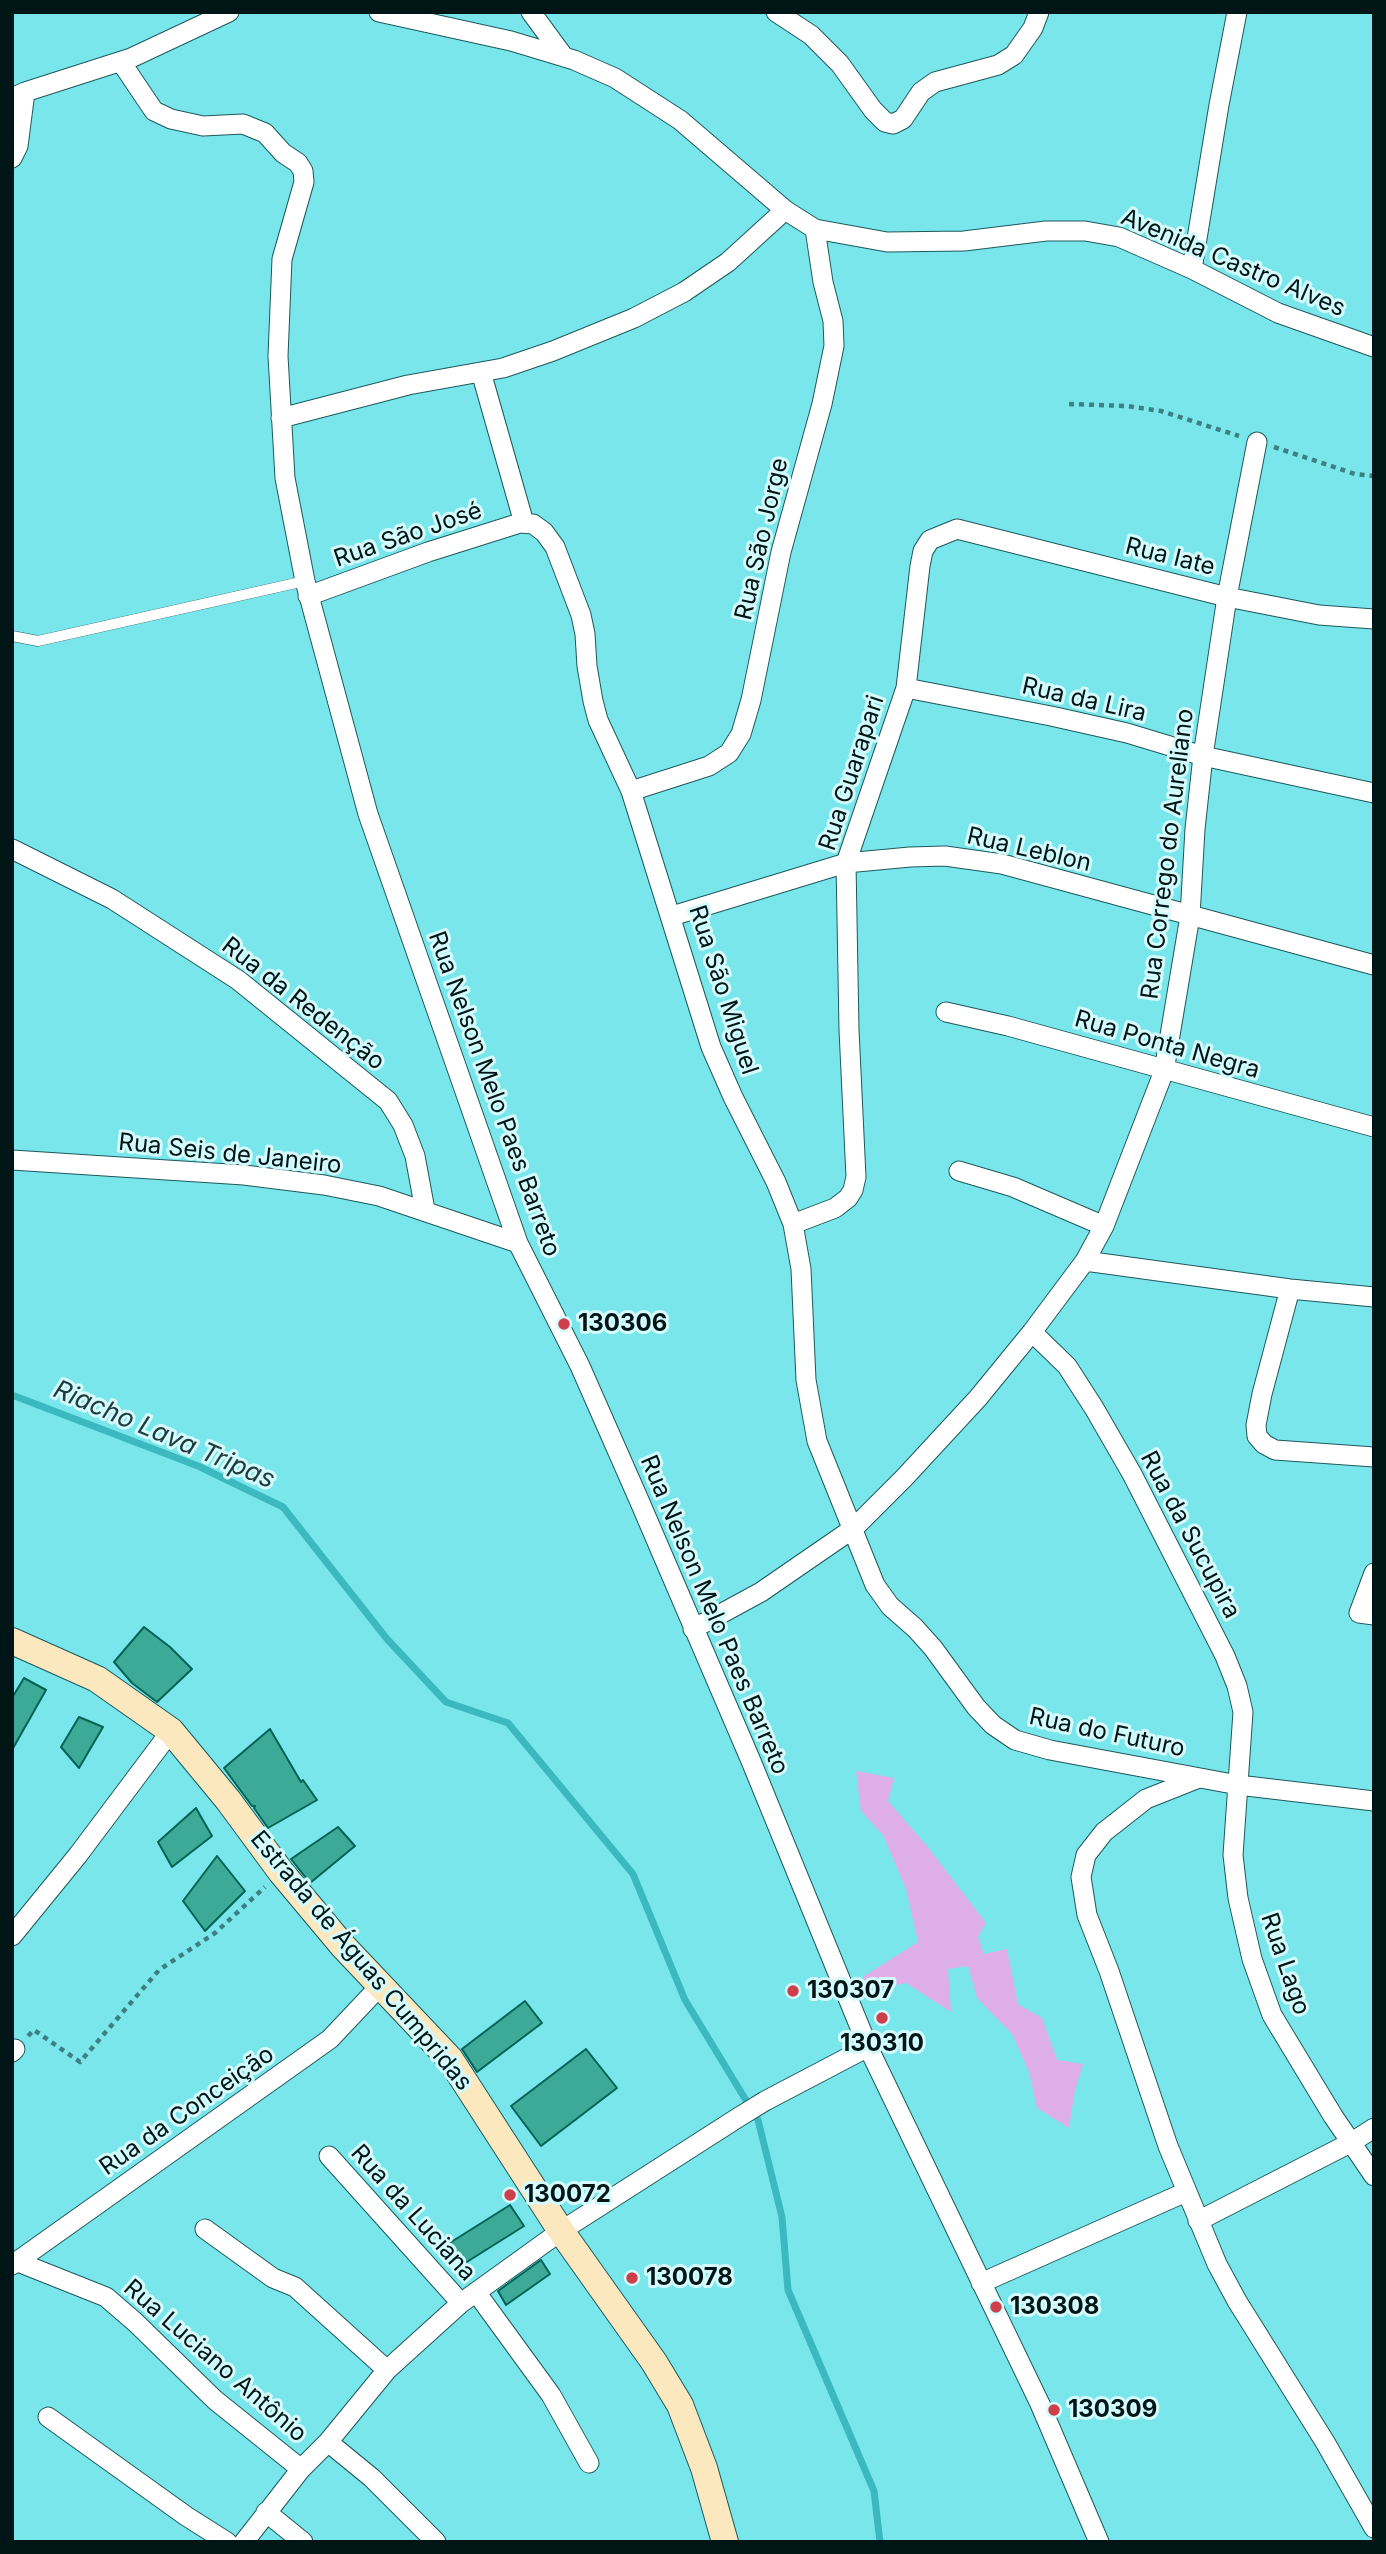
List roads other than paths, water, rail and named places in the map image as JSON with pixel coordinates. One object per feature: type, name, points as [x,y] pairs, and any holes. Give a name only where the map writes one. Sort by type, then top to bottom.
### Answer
[{"type":"main road","name":"Estrada de Águas Cumpridas","points":[[13,1643],[97,1679],[172,1731],[228,1800],[281,1872],[342,1945],[450,2059],[561,2231],[680,2405],[704,2468],[725,2542]]},
{"type":"street","points":[[12,158],[18,146],[19,95],[121,62],[229,12]]},
{"type":"street","name":"Avenida Castro Alves","points":[[379,12],[511,41],[564,57],[615,78],[680,120],[785,209],[816,229],[887,242],[964,241],[1046,231],[1085,231],[1119,237],[1192,269],[1278,313],[1374,347]]},
{"type":"street","points":[[531,12],[564,57]]},
{"type":"street","points":[[776,12],[811,35],[840,64],[873,110],[885,122],[893,124],[903,119],[921,92],[935,82],[998,65],[1014,55],[1033,28],[1039,12]]},
{"type":"street","points":[[1192,269],[1237,12]]},
{"type":"street","name":"Rua Nelson Melo Paes Barreto","points":[[121,62],[154,111],[171,119],[204,127],[243,124],[265,133],[283,153],[298,163],[303,171],[304,182],[282,259],[278,356],[285,478],[307,588],[368,814],[518,1244],[580,1366],[751,1760],[868,2047],[1040,2404],[1099,2542]]},
{"type":"street","points":[[281,418],[408,385],[503,368],[554,351],[634,318],[684,292],[728,262],[785,209]]},
{"type":"street","name":"Rua São Jorge","points":[[631,791],[709,766],[729,753],[741,734],[751,700],[781,552],[822,404],[834,346],[833,321],[823,282],[816,229]]},
{"type":"street","points":[[481,372],[524,523]]},
{"type":"street","name":"Rua Corrego do Aureliano","points":[[693,1629],[761,1592],[854,1528],[969,1408],[1032,1332],[1085,1261],[1104,1226],[1164,1071],[1190,916],[1203,756],[1227,597],[1257,442]]},
{"type":"street","name":"Rua São Miguel","points":[[524,523],[533,524],[544,531],[555,547],[567,577],[586,634],[587,666],[598,720],[631,791],[711,1047],[776,1182],[793,1224],[801,1269],[806,1380],[817,1441],[854,1528]]},
{"type":"street","name":"Rua São José","points":[[307,588],[524,523]]},
{"type":"street","name":"Rua Iate","points":[[957,529],[1227,597],[1319,615],[1374,619]]},
{"type":"street","name":"Rua Guarapari","points":[[793,1224],[835,1208],[848,1199],[853,1190],[856,1177],[856,1138],[849,1030],[846,863],[906,688],[923,551],[930,540],[957,529]]},
{"type":"street","name":"Rua da Lira","points":[[906,688],[1127,733],[1203,756],[1374,793]]},
{"type":"street","name":"Rua da Redenção","points":[[12,849],[112,898],[238,980],[388,1101],[403,1125],[415,1156],[425,1210]]},
{"type":"street","name":"Rua Leblon","points":[[672,916],[846,863],[945,856],[1002,864],[1374,965]]},
{"type":"street","name":"Rua Ponta Negra","points":[[946,1012],[1009,1026],[1374,1127]]},
{"type":"street","name":"Rua Seis de Janeiro","points":[[12,1160],[257,1177],[324,1185],[425,1210],[518,1244]]},
{"type":"street","points":[[959,1171],[1024,1191],[1104,1226]]},
{"type":"street","points":[[1085,1261],[1290,1289],[1374,1297]]},
{"type":"street","points":[[1290,1289],[1262,1394],[1256,1425],[1257,1436],[1275,1450],[1374,1457]]},
{"type":"street","name":"Rua da Sucupira","points":[[1032,1332],[1067,1366],[1094,1408],[1132,1474],[1225,1656],[1237,1686],[1243,1712],[1238,1785]]},
{"type":"street","name":"Rua do Futuro","points":[[854,1528],[875,1585],[890,1606],[933,1648],[993,1726],[1015,1741],[1238,1785],[1374,1801]]},
{"type":"street","points":[[1367,1614],[1374,1573]]},
{"type":"street","points":[[12,1936],[78,1855],[172,1731]]},
{"type":"street","points":[[1200,1777],[1146,1799],[1104,1832],[1086,1855],[1081,1877],[1087,1915],[1110,1971],[1168,2146],[1198,2221],[1237,2301],[1318,2430],[1374,2528]]},
{"type":"street","name":"Rua Lago","points":[[1238,1785],[1233,1855],[1238,1898],[1252,1959],[1272,2015],[1318,2093],[1374,2176]]},
{"type":"street","name":"Rua da Conceição","points":[[15,2264],[330,2039],[380,1986]]},
{"type":"street","points":[[244,2542],[301,2469],[328,2442],[387,2370],[469,2297],[561,2231],[739,2117],[868,2047]]},
{"type":"street","points":[[1198,2221],[1374,2128]]},
{"type":"street","name":"Rua da Luciana","points":[[329,2157],[469,2297],[551,2395],[589,2463]]},
{"type":"street","points":[[981,2283],[1186,2192]]},
{"type":"street","points":[[205,2229],[273,2278],[295,2287],[387,2370]]},
{"type":"street","name":"Rua Luciano Antônio","points":[[15,2264],[106,2297],[215,2400],[301,2469]]},
{"type":"street","points":[[48,2417],[186,2516],[227,2542]]},
{"type":"street","points":[[328,2442],[372,2478],[436,2542]]},
{"type":"street","points":[[266,2512],[303,2542]]},
{"type":"lane","points":[[12,636],[38,641],[307,588]]},
{"type":"waterway","name":"Riacho Lava Tripas","points":[[12,1395],[198,1466],[283,1507],[387,1639],[446,1702],[508,1723],[633,1874],[685,2000],[758,2120],[782,2217],[788,2290],[874,2491],[880,2542]]},
{"type":"place","name":"130306","points":[[564,1324]]},
{"type":"place","name":"130307","points":[[793,1991]]},
{"type":"place","name":"130310","points":[[882,2018]]},
{"type":"place","name":"130072","points":[[510,2195]]},
{"type":"place","name":"130078","points":[[632,2278]]},
{"type":"place","name":"130308","points":[[996,2307]]},
{"type":"place","name":"130309","points":[[1054,2410]]}]
